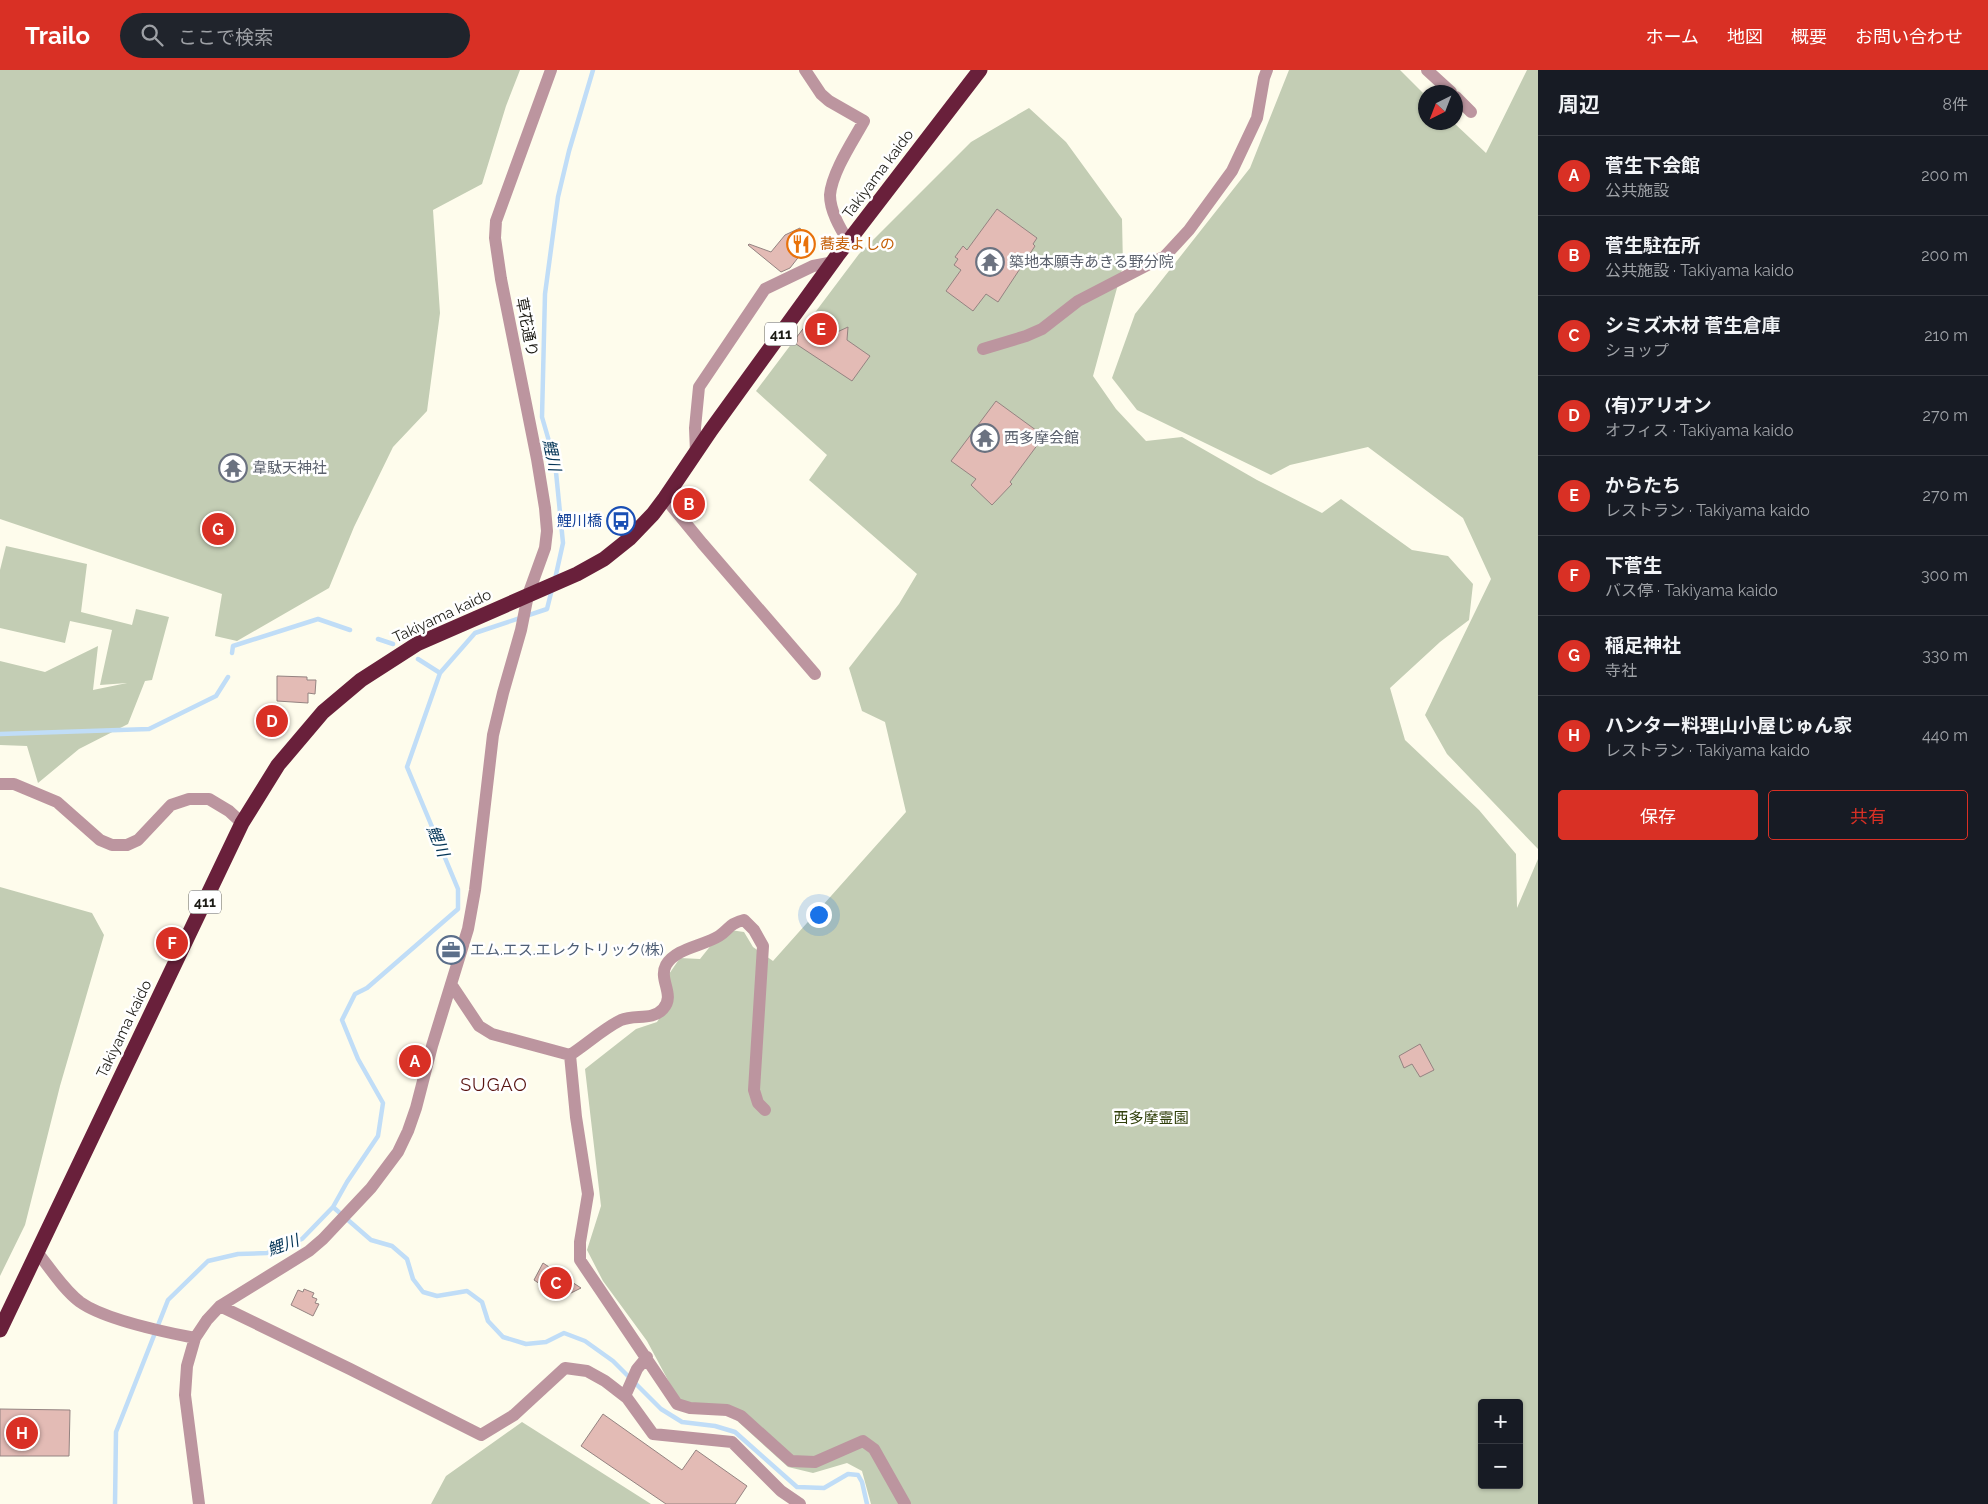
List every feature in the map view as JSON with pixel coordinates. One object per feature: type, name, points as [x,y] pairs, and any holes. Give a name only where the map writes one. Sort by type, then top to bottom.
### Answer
[{"type":"highway","name":"Takiyama kaido","points":[[0,1330],[242,823],[278,765],[323,712],[361,680],[417,644],[531,598],[604,559],[653,514],[848,241],[980,70]]},
{"type":"street","name":"草花通り","points":[[199,1504],[185,1395],[187,1366],[195,1338],[207,1320],[220,1306],[309,1251],[323,1240],[371,1188],[398,1152],[408,1131],[468,929],[475,890],[493,735],[503,693],[531,598],[547,531],[545,508],[495,238],[499,214],[551,70]]},
{"type":"street","points":[[805,70],[821,94],[829,101],[864,121],[834,178],[830,196],[838,225],[848,241]]},
{"type":"street","points":[[983,348],[1026,336],[1042,329],[1078,301],[1165,256],[1189,230],[1232,171],[1257,118],[1267,70]]},
{"type":"street","points":[[1427,70],[1443,85]]},
{"type":"street","points":[[1463,104],[1471,112]]},
{"type":"street","points":[[696,452],[695,428],[699,387],[766,289],[813,266],[834,262]]},
{"type":"street","points":[[665,498],[814,674]]},
{"type":"street","points":[[0,784],[14,784],[35,791],[57,802],[100,840],[112,846],[127,845],[138,840],[171,805],[189,799],[209,799],[229,811],[242,823]]},
{"type":"street","points":[[451,984],[479,1026],[492,1034],[570,1055],[620,1021],[631,1017],[654,1016],[664,1008],[669,998],[664,975],[666,965],[678,954],[719,936],[733,923],[744,920],[754,930],[763,946],[754,1090],[758,1103],[765,1110]]},
{"type":"street","points":[[570,1055],[576,1117],[588,1194],[580,1242],[580,1260],[677,1404],[690,1408],[727,1410],[741,1416],[791,1461],[815,1462],[863,1441],[874,1449],[905,1504]]},
{"type":"street","points":[[37,1252],[80,1302],[99,1313],[195,1338]]},
{"type":"street","points":[[220,1306],[481,1435],[514,1416],[565,1368],[587,1371],[605,1381],[625,1396],[653,1434],[732,1442],[781,1492],[800,1504]]},
{"type":"street","points":[[625,1396],[637,1369],[647,1357]]},
{"type":"green space","points":[[0,70],[520,70],[506,106],[482,184],[433,210],[440,313],[427,411],[393,447],[354,527],[329,588],[237,641],[215,636],[222,594],[0,519]]},
{"type":"green space","points":[[1289,70],[1400,70],[1418,88],[1418,130],[1461,130],[1486,153],[1527,70],[1538,70],[1538,849],[1447,754],[1425,715],[1491,579],[1463,518],[1368,447],[1290,465],[1271,475],[1137,410],[1112,378],[1135,314],[1250,168]]},
{"type":"green space","name":"西多摩霊園","points":[[1029,108],[1066,142],[1122,219],[1123,266],[1093,376],[1116,409],[1146,441],[1182,437],[1257,480],[1322,513],[1341,499],[1412,550],[1448,556],[1473,584],[1469,620],[1440,642],[1390,688],[1405,740],[1479,810],[1516,854],[1517,908],[1538,859],[1538,1504],[871,1504],[862,1471],[847,1463],[813,1473],[788,1467],[734,1418],[721,1409],[687,1408],[677,1397],[647,1341],[603,1281],[587,1250],[601,1206],[585,1069],[636,1029],[657,1022],[672,999],[667,977],[680,958],[700,959],[712,944],[730,930],[744,932],[753,947],[773,961],[906,812],[885,722],[862,711],[849,668],[899,604],[917,574],[809,480],[827,455],[756,391],[859,254],[971,142]]},
{"type":"green space","points":[[6,546],[87,564],[81,612],[132,625],[136,609],[169,617],[152,680],[145,681],[128,724],[79,749],[38,783],[27,746],[0,745],[0,661],[45,672],[98,646],[93,690],[127,683],[100,685],[112,630],[70,621],[65,643],[0,628],[0,570]]},
{"type":"green space","points":[[0,887],[92,913],[104,935],[60,1086],[25,1225],[0,1276]]},
{"type":"green space","points":[[522,1422],[651,1504],[431,1504],[446,1476]]},
{"type":"building","name":"築地本願寺あきる野分院","points":[[997,209],[1037,238],[1033,244],[1035,246],[998,302],[986,294],[973,311],[946,291],[961,270],[954,265],[958,259],[955,257],[963,246],[967,250]]},
{"type":"building","points":[[800,228],[803,234],[807,232],[811,241],[790,268],[781,272],[748,245],[771,252],[785,235]]},
{"type":"building","points":[[812,317],[835,333],[848,327],[847,340],[870,356],[852,381],[793,342]]},
{"type":"building","name":"西多摩会館","points":[[996,401],[1044,436],[1010,482],[1012,484],[992,505],[971,485],[976,479],[951,461]]},
{"type":"building","points":[[215,518],[228,523],[220,545],[207,540]]},
{"type":"building","points":[[277,676],[307,677],[307,680],[316,680],[315,694],[308,693],[308,703],[277,701]]},
{"type":"building","points":[[272,708],[286,721],[272,736],[258,723]]},
{"type":"building","points":[[1420,1044],[1434,1070],[1420,1077],[1412,1064],[1404,1068],[1399,1056]]},
{"type":"building","points":[[543,1263],[581,1288],[561,1298],[534,1280]]},
{"type":"building","points":[[304,1289],[314,1293],[312,1297],[317,1299],[315,1303],[319,1304],[313,1316],[291,1305],[298,1290],[303,1292]]},
{"type":"building","points":[[0,1409],[70,1410],[69,1456],[0,1456]]},
{"type":"building","points":[[603,1414],[682,1470],[696,1450],[747,1486],[735,1504],[666,1504],[581,1446]]},
{"type":"waterway","name":"鯉川","points":[[555,579],[563,543],[555,462],[542,417],[545,294],[558,197],[569,151],[593,70]]},
{"type":"waterway","name":"鯉川","points":[[115,1504],[116,1432],[168,1300],[208,1261],[238,1254],[267,1253],[302,1239],[333,1207],[347,1182],[378,1136],[383,1103],[358,1059],[342,1020],[355,994],[367,988],[458,909],[458,889],[407,767],[440,673],[475,633],[547,609],[552,589]]},
{"type":"waterway","points":[[232,653],[233,646],[318,619],[350,630]]},
{"type":"waterway","points":[[378,639],[393,644]]},
{"type":"waterway","points":[[418,659],[440,673]]},
{"type":"waterway","points":[[0,734],[149,729],[216,696],[228,677]]},
{"type":"waterway","points":[[333,1207],[371,1240],[392,1246],[407,1259],[413,1279],[423,1292],[437,1296],[467,1291],[482,1302],[488,1321],[503,1337],[526,1344],[546,1342],[564,1333],[585,1341],[613,1361],[661,1409],[682,1422],[715,1426],[735,1432],[797,1487],[824,1488],[848,1474],[858,1475],[862,1482],[867,1504]]},
{"type":"place","name":"蕎麦よしの","points":[[801,244]]},
{"type":"place","name":"築地本願寺あきる野分院","points":[[990,262]]},
{"type":"place","name":"からたち","points":[[821,329]]},
{"type":"place","name":"西多摩会館","points":[[985,438]]},
{"type":"place","name":"韋駄天神社","points":[[233,468]]},
{"type":"place","name":"菅生駐在所","points":[[689,504]]},
{"type":"place","name":"鯉川橋","points":[[621,521]]},
{"type":"place","name":"稲足神社","points":[[218,529]]},
{"type":"place","name":"(有)アリオン","points":[[272,721]]},
{"type":"place","name":"下菅生","points":[[172,943]]},
{"type":"place","name":"エム.エス.エレクトリック(株)","points":[[451,950]]},
{"type":"place","name":"菅生下会館","points":[[415,1061]]},
{"type":"place","name":"シミズ木材 菅生倉庫","points":[[556,1283]]},
{"type":"place","name":"ハンター料理山小屋じゅん家","points":[[22,1433]]},
{"type":"district","name":"SUGAO","points":[[494,1084]]}]
